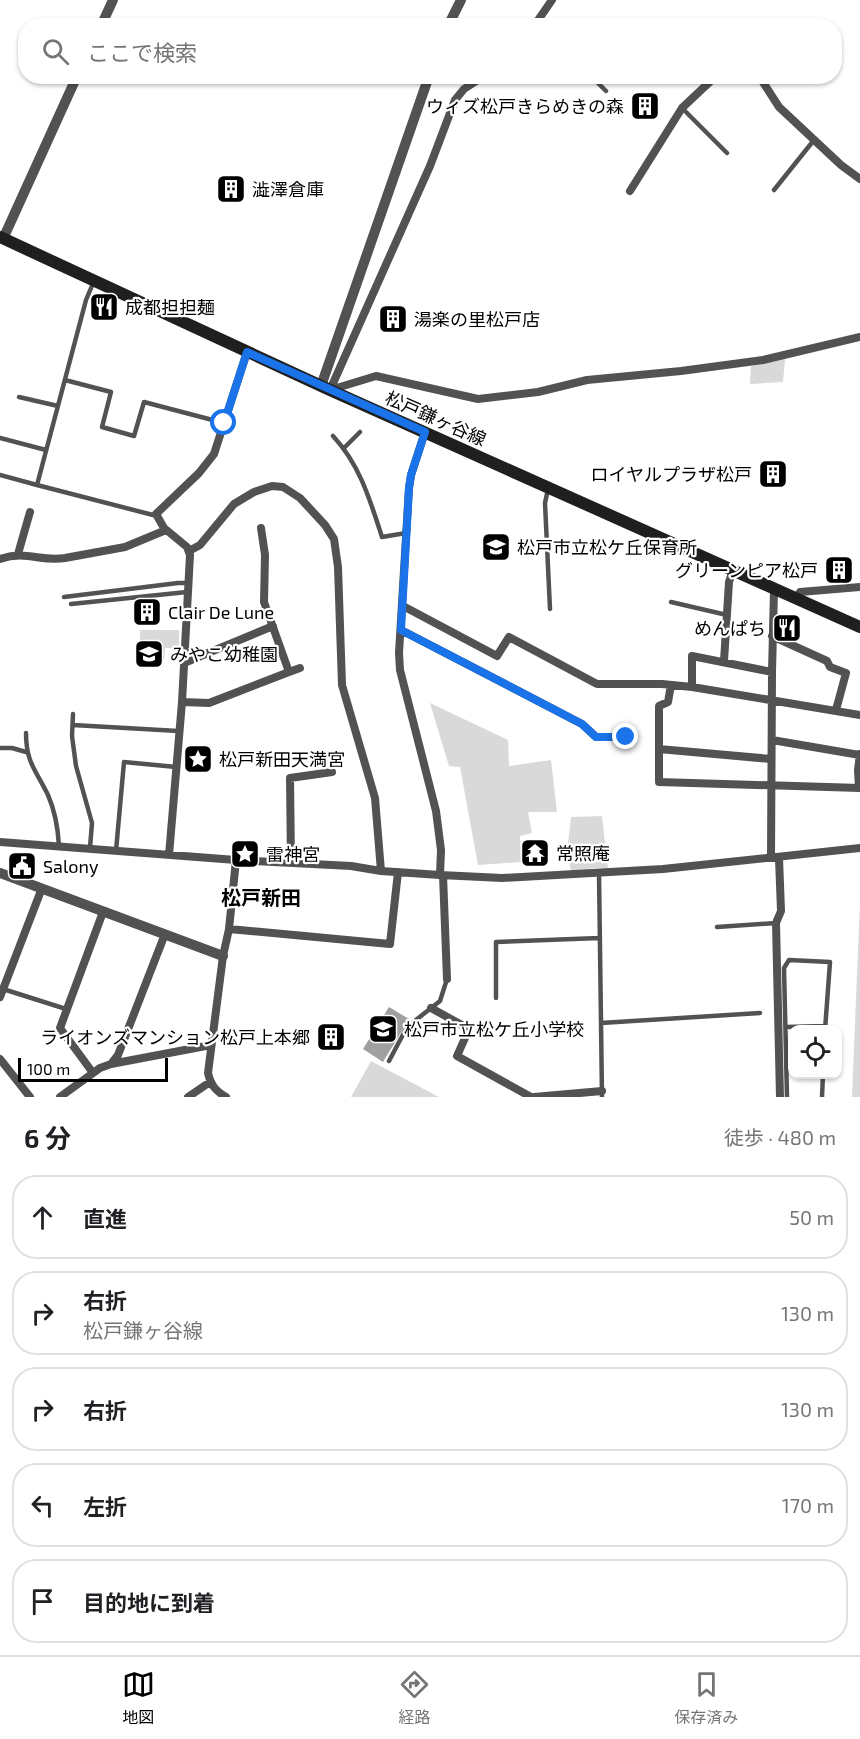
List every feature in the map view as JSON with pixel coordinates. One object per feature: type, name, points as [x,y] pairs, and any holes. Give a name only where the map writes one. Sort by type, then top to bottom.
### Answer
[{"type":"main road","name":"松戸鎌ヶ谷線","points":[[2,238],[325,388],[860,627]]},
{"type":"street","points":[[104,18],[112,0]]},
{"type":"street","points":[[452,18],[461,0]]},
{"type":"street","points":[[541,18],[552,0]]},
{"type":"street","points":[[2,238],[73,84]]},
{"type":"street","points":[[325,388],[426,84]]},
{"type":"street","points":[[325,388],[430,166],[455,100],[472,84]]},
{"type":"street","points":[[630,191],[682,108],[708,84]]},
{"type":"street","points":[[764,84],[779,107],[860,179]]},
{"type":"street","points":[[325,388],[376,376],[478,399],[538,392],[586,380],[763,360],[860,337]]},
{"type":"street","points":[[169,855],[182,702],[189,551],[180,540],[166,530],[156,514],[199,473],[214,454],[247,352]]},
{"type":"street","points":[[425,432],[411,475],[400,670],[436,812],[441,850],[447,979]]},
{"type":"street","points":[[189,551],[200,544],[234,504],[254,492],[272,486],[283,487],[300,498],[326,525],[334,539],[338,567],[342,685],[375,798],[381,871]]},
{"type":"street","points":[[18,554],[30,512]]},
{"type":"street","points":[[261,528],[265,555],[264,602],[290,672]]},
{"type":"street","points":[[0,559],[18,554],[56,560],[125,548],[166,530]]},
{"type":"street","points":[[724,661],[729,582],[733,570]]},
{"type":"street","points":[[796,599],[800,592],[860,586]]},
{"type":"street","points":[[774,590],[771,759],[775,857],[782,911],[776,923],[780,1097]]},
{"type":"street","points":[[403,606],[497,656],[509,637],[597,684],[692,687],[860,715]]},
{"type":"street","points":[[184,663],[273,626]]},
{"type":"street","points":[[401,630],[582,724],[596,737],[626,737]]},
{"type":"street","points":[[772,636],[827,661],[830,667],[846,673],[836,710]]},
{"type":"street","points":[[692,687],[692,656],[772,672]]},
{"type":"street","points":[[182,702],[209,703],[300,668]]},
{"type":"street","points":[[671,685],[668,702],[659,706],[659,782],[859,788],[860,755],[772,740]]},
{"type":"street","points":[[658,749],[771,759]]},
{"type":"street","points":[[291,862],[290,778],[332,772]]},
{"type":"street","points":[[0,842],[502,878],[663,870],[860,848]]},
{"type":"street","points":[[226,1097],[215,1090],[208,1073],[223,956],[229,929],[236,860]]},
{"type":"street","points":[[229,929],[390,944],[398,872]]},
{"type":"street","points":[[0,873],[223,956]]},
{"type":"street","points":[[2,993],[42,888]]},
{"type":"street","points":[[93,1073],[60,1028],[103,912]]},
{"type":"street","points":[[111,1064],[118,1055],[165,934]]},
{"type":"street","points":[[431,1008],[469,1029],[457,1056],[533,1097],[602,1094]]},
{"type":"street","points":[[60,1097],[93,1073],[111,1064],[211,1046]]},
{"type":"street","points":[[0,1059],[30,1097]]},
{"type":"street","points":[[188,1097],[210,1082]]},
{"type":"lane","points":[[599,84],[606,91]]},
{"type":"lane","points":[[682,108],[727,153]]},
{"type":"lane","points":[[774,190],[814,140]]},
{"type":"lane","points":[[37,485],[93,281]]},
{"type":"lane","points":[[65,380],[111,392],[102,427],[134,436],[144,402],[224,423]]},
{"type":"lane","points":[[19,397],[58,406]]},
{"type":"lane","points":[[344,448],[360,432]]},
{"type":"lane","points":[[333,436],[344,448],[364,482],[382,537],[406,533]]},
{"type":"lane","points":[[0,438],[46,450]]},
{"type":"lane","points":[[0,475],[156,514]]},
{"type":"lane","points":[[548,487],[545,504],[550,609]]},
{"type":"lane","points":[[64,597],[188,588]]},
{"type":"lane","points":[[70,604],[188,588]]},
{"type":"lane","points":[[671,602],[727,615]]},
{"type":"lane","points":[[73,714],[76,766],[92,823],[90,848]]},
{"type":"lane","points":[[73,725],[178,731]]},
{"type":"lane","points":[[26,734],[26,752],[48,797],[58,828],[59,846]]},
{"type":"lane","points":[[0,748],[12,748],[26,752]]},
{"type":"lane","points":[[116,851],[124,762],[176,767]]},
{"type":"lane","points":[[599,873],[602,1094]]},
{"type":"lane","points":[[717,927],[776,923]]},
{"type":"lane","points":[[496,998],[496,942],[599,938]]},
{"type":"lane","points":[[787,1097],[784,968],[789,960],[830,962],[825,1025]]},
{"type":"lane","points":[[389,1061],[407,1027],[440,1001],[447,979]]},
{"type":"lane","points":[[2,993],[66,1009]]},
{"type":"lane","points":[[601,1023],[760,1013]]},
{"type":"lane","points":[[822,1097],[823,1079]]},
{"type":"shaded area","points":[[785,359],[783,382],[750,384],[751,366]]},
{"type":"shaded area","points":[[140,630],[179,630],[179,648],[165,648],[164,660],[140,660]]},
{"type":"shaded area","points":[[430,703],[508,740],[509,766],[551,760],[557,812],[528,812],[532,833],[520,836],[521,862],[478,865],[460,767],[449,766]]},
{"type":"shaded area","points":[[602,816],[608,869],[571,871],[567,852],[571,817]]},
{"type":"shaded area","points":[[860,901],[860,1097],[852,1097]]},
{"type":"shaded area","points":[[389,1007],[409,1019],[383,1062],[363,1049]]},
{"type":"shaded area","points":[[371,1061],[439,1097],[351,1097]]},
{"type":"place","name":"ウィズ松戸きらめきの森","points":[[645,106]]},
{"type":"place","name":"澁澤倉庫","points":[[231,189]]},
{"type":"place","name":"成都担担麺","points":[[104,307]]},
{"type":"place","name":"湯楽の里松戸店","points":[[393,319]]},
{"type":"place","name":"ロイヤルプラザ松戸","points":[[773,474]]},
{"type":"place","name":"松戸市立松ケ丘保育所","points":[[496,547]]},
{"type":"place","name":"グリーンピア松戸","points":[[839,570]]},
{"type":"place","name":"Clair De Lune","points":[[147,612]]},
{"type":"place","name":"めんぱち","points":[[787,628]]},
{"type":"place","name":"みやこ幼稚園","points":[[149,654]]},
{"type":"place","name":"松戸新田天満宮","points":[[198,759]]},
{"type":"place","name":"常照庵","points":[[535,853]]},
{"type":"place","name":"雷神宮","points":[[245,854]]},
{"type":"place","name":"Salony","points":[[22,866]]},
{"type":"place","name":"松戸市立松ケ丘小学校","points":[[383,1029]]},
{"type":"place","name":"ライオンズマンション松戸上本郷","points":[[331,1037]]},
{"type":"district","name":"松戸新田","points":[[261,897]]},
{"type":"route","points":[[224,423],[247,352],[425,432],[409,488],[401,630],[582,724],[596,737],[626,737]]}]
